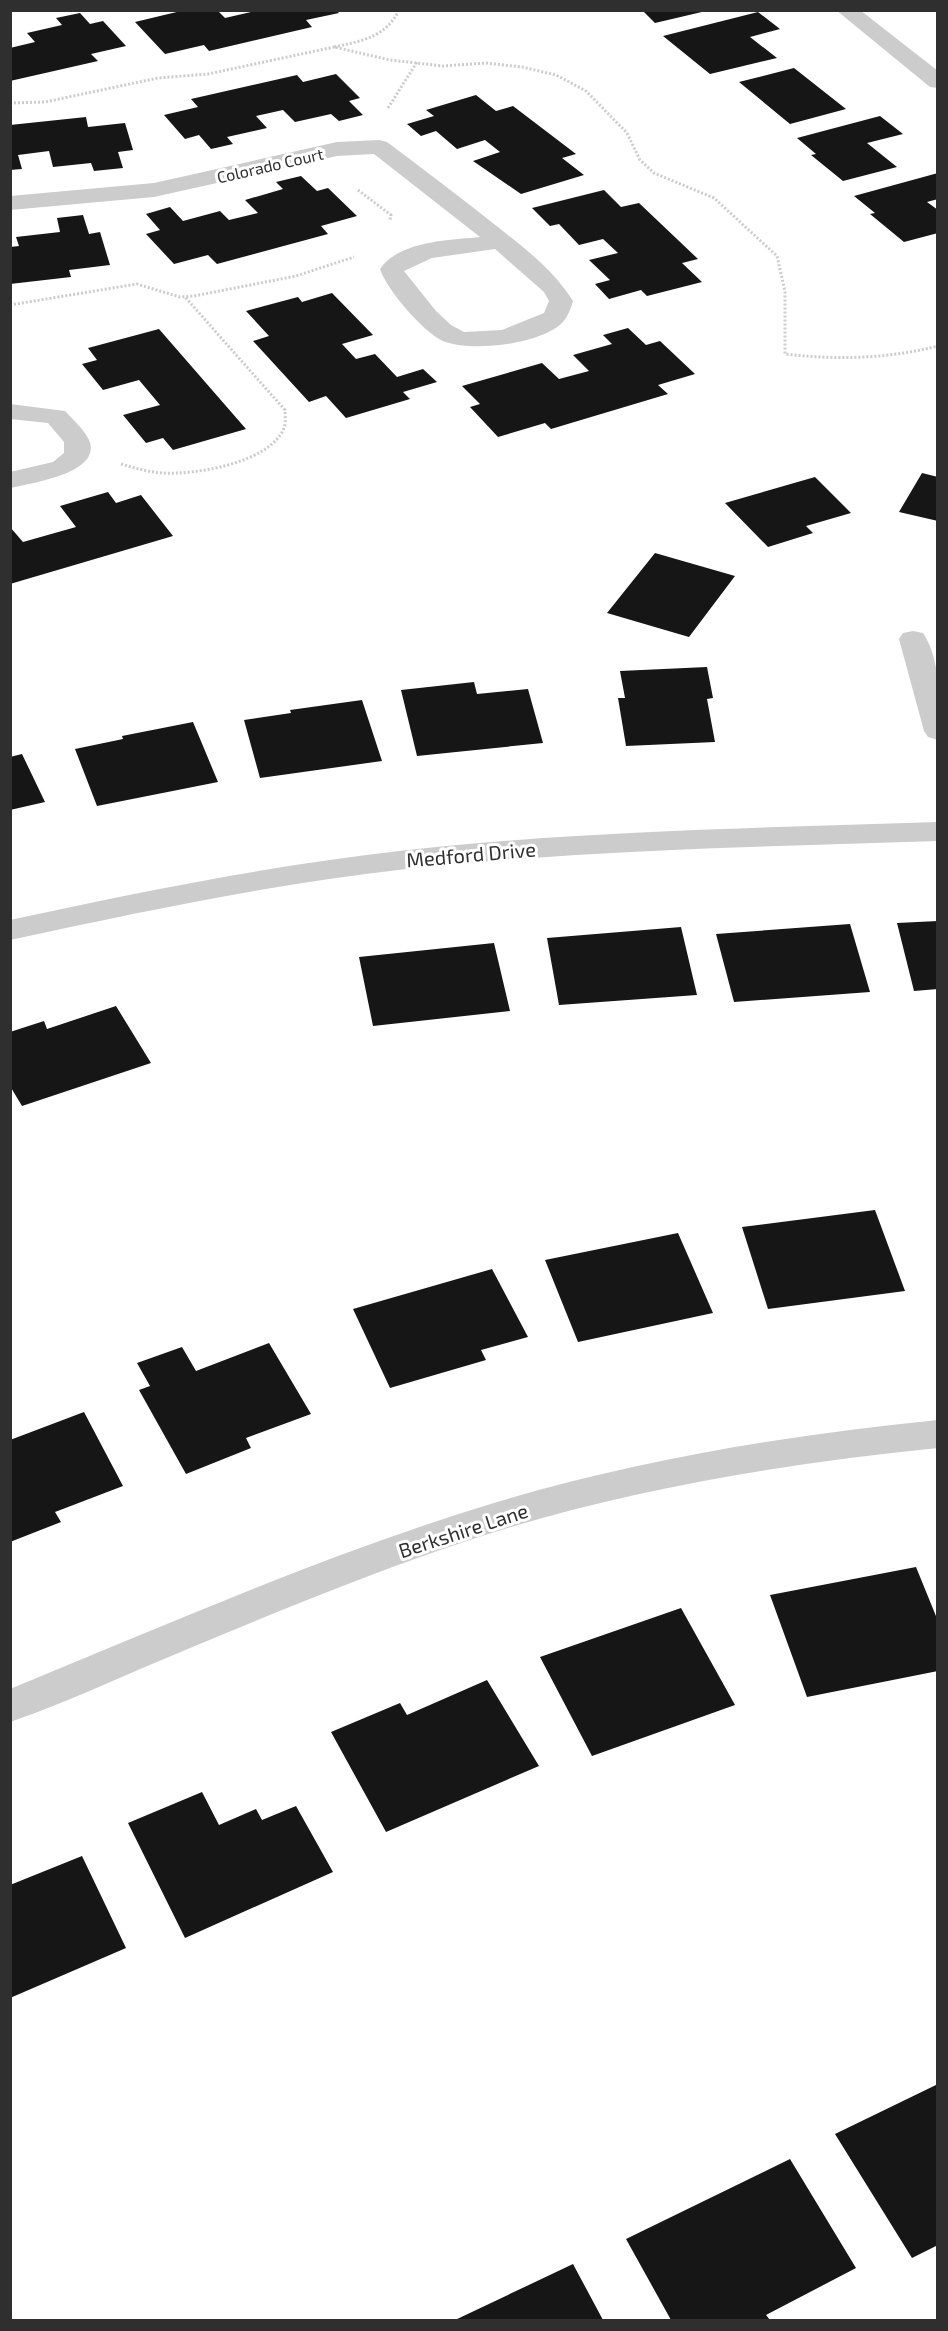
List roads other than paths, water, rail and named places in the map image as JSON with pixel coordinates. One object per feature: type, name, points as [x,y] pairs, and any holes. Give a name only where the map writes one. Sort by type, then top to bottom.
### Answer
[{"type":"street","points":[[846,10],[938,82]]},
{"type":"street","name":"Colorado Court","points":[[10,203],[154,190],[338,149],[379,147],[427,182],[530,265],[553,288],[561,302],[555,316],[510,335],[467,340],[451,336],[440,328],[395,278],[392,270],[400,261],[433,252],[500,241]]},
{"type":"street","points":[[10,411],[56,416],[77,441],[77,455],[62,467],[10,480]]},
{"type":"street","points":[[913,639],[938,731]]},
{"type":"street","name":"Medford Drive","points":[[10,930],[166,896],[352,866],[442,856],[595,844],[938,831]]},
{"type":"street","name":"Berkshire Lane","points":[[10,1706],[330,1576],[438,1536],[543,1504],[621,1484],[720,1464],[938,1434]]}]
